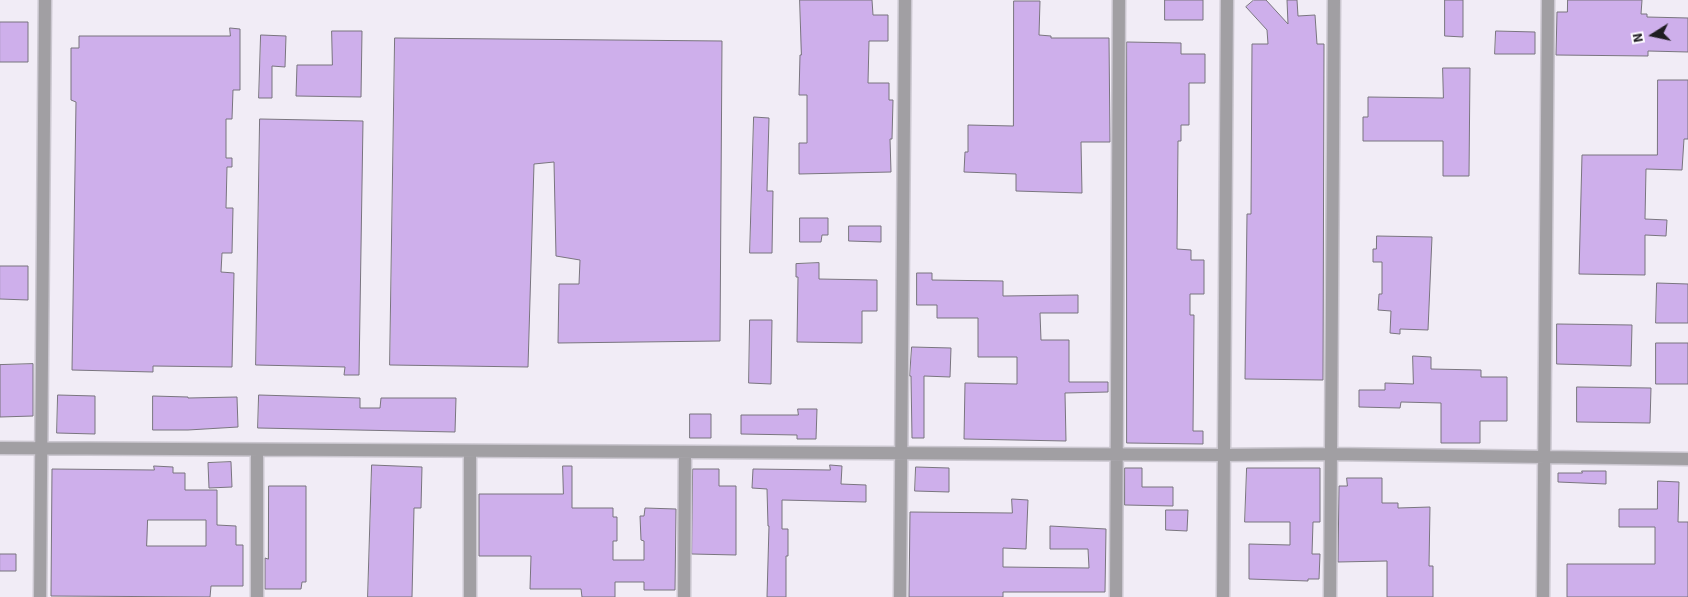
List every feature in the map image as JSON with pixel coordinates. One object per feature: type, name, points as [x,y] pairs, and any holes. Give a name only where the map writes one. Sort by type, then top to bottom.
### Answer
[{"type":"street","points":[[40,597],[45,0]]},
{"type":"street","points":[[900,597],[905,0]]},
{"type":"street","points":[[1116,597],[1120,0]]},
{"type":"street","points":[[1223,597],[1227,0]]},
{"type":"street","points":[[1330,597],[1334,0]]},
{"type":"street","points":[[1544,597],[1548,0]]},
{"type":"street","points":[[0,448],[1224,456],[1331,454],[1688,459]]},
{"type":"street","points":[[256,597],[257,450]]},
{"type":"street","points":[[470,452],[470,597]]},
{"type":"street","points":[[684,452],[684,597]]},
{"type":"building","points":[[800,0],[872,0],[873,15],[888,15],[888,41],[869,41],[868,83],[889,83],[889,100],[893,100],[892,139],[890,139],[891,172],[799,174],[799,143],[807,143],[807,95],[799,95],[801,55]]},
{"type":"building","points":[[1165,0],[1203,0],[1203,20],[1165,20]]},
{"type":"building","points":[[1254,0],[1266,0],[1288,24],[1287,0],[1297,0],[1298,16],[1315,15],[1317,44],[1324,44],[1323,380],[1245,379],[1247,214],[1251,214],[1252,44],[1268,44],[1267,30],[1246,7]]},
{"type":"building","points":[[1445,0],[1463,0],[1463,37],[1445,36]]},
{"type":"building","points":[[1568,0],[1642,0],[1641,14],[1647,14],[1647,17],[1688,18],[1688,52],[1648,51],[1648,56],[1556,55],[1557,12],[1567,12]]},
{"type":"building","points":[[1014,1],[1040,1],[1039,35],[1051,36],[1051,38],[1109,38],[1110,142],[1081,142],[1082,193],[1016,191],[1016,174],[964,172],[965,152],[968,152],[968,125],[1013,126]]},
{"type":"building","points":[[0,22],[28,22],[28,62],[0,62]]},
{"type":"building","points":[[230,28],[240,29],[240,90],[233,90],[232,119],[226,119],[226,158],[232,158],[232,167],[227,167],[226,208],[233,208],[232,253],[222,253],[221,272],[234,273],[232,367],[153,366],[153,372],[72,370],[76,102],[71,100],[71,48],[79,48],[79,36],[230,36]]},
{"type":"building","points":[[332,31],[362,31],[361,97],[296,96],[297,65],[332,65]]},
{"type":"building","points":[[1496,31],[1535,32],[1535,54],[1495,54]]},
{"type":"building","points":[[261,35],[286,36],[285,67],[272,66],[272,98],[259,98]]},
{"type":"building","points":[[395,38],[722,41],[720,341],[558,343],[559,284],[579,284],[580,260],[556,256],[554,162],[534,164],[528,367],[390,365]]},
{"type":"building","points":[[1127,42],[1181,43],[1181,54],[1205,54],[1205,83],[1189,83],[1189,125],[1181,125],[1181,141],[1178,141],[1177,249],[1191,250],[1191,260],[1204,260],[1204,294],[1190,294],[1190,315],[1194,315],[1193,431],[1203,431],[1203,444],[1127,443]]},
{"type":"building","points":[[1443,68],[1470,68],[1469,176],[1443,176],[1443,141],[1363,141],[1363,117],[1368,117],[1368,97],[1443,98]]},
{"type":"building","points":[[1658,80],[1688,80],[1688,139],[1684,139],[1682,170],[1646,169],[1645,219],[1667,220],[1666,236],[1645,235],[1645,275],[1579,274],[1582,155],[1657,155]]},
{"type":"building","points":[[754,117],[769,118],[767,191],[773,191],[772,253],[750,253]]},
{"type":"building","points":[[260,119],[363,121],[359,375],[344,375],[345,367],[256,365]]},
{"type":"building","points":[[800,218],[828,218],[828,235],[822,235],[821,242],[800,242]]},
{"type":"building","points":[[849,226],[881,226],[881,242],[849,241]]},
{"type":"building","points":[[1377,236],[1432,237],[1428,330],[1400,329],[1400,334],[1390,333],[1391,311],[1378,310],[1379,294],[1382,294],[1382,262],[1373,262],[1373,249],[1376,249]]},
{"type":"building","points":[[819,263],[819,279],[877,280],[877,311],[862,311],[862,343],[797,342],[798,277],[796,277],[796,264]]},
{"type":"building","points":[[0,266],[28,266],[28,300],[0,299]]},
{"type":"building","points":[[917,273],[932,273],[932,280],[1003,281],[1003,296],[1078,295],[1078,313],[1040,313],[1041,340],[1069,340],[1069,382],[1108,382],[1108,392],[1065,393],[1066,441],[964,439],[965,383],[1017,384],[1017,357],[978,357],[978,318],[937,318],[937,305],[917,305]]},
{"type":"building","points":[[1657,283],[1688,284],[1688,323],[1656,323]]},
{"type":"building","points":[[750,320],[772,320],[771,384],[749,383]]},
{"type":"building","points":[[1557,324],[1632,325],[1631,366],[1557,364]]},
{"type":"building","points":[[1656,343],[1688,343],[1688,384],[1656,384]]},
{"type":"building","points":[[912,347],[951,348],[950,377],[924,376],[924,438],[912,438],[910,376]]},
{"type":"building","points":[[1413,356],[1431,357],[1431,369],[1481,370],[1481,377],[1507,377],[1507,421],[1480,421],[1480,443],[1441,443],[1441,403],[1401,402],[1400,408],[1359,407],[1359,390],[1385,390],[1385,383],[1413,384]]},
{"type":"building","points":[[33,364],[33,416],[0,417],[0,365]]},
{"type":"building","points":[[1577,387],[1651,388],[1650,423],[1577,422]]},
{"type":"building","points":[[58,395],[95,396],[95,434],[57,433]]},
{"type":"building","points":[[259,395],[360,398],[360,408],[380,408],[381,398],[456,398],[455,432],[258,428]]},
{"type":"building","points":[[153,396],[188,398],[237,397],[238,427],[153,430]]},
{"type":"building","points":[[798,409],[817,409],[816,439],[797,439],[797,435],[741,434],[741,415],[798,415]]},
{"type":"building","points":[[690,414],[711,414],[711,438],[690,438]]},
{"type":"building","points":[[231,462],[232,487],[209,488],[208,463]]},
{"type":"building","points":[[372,465],[422,467],[421,508],[414,508],[412,597],[368,597]]},
{"type":"building","points":[[830,465],[842,466],[841,484],[866,485],[866,502],[782,500],[782,529],[788,529],[786,597],[767,597],[769,526],[767,489],[752,488],[753,469],[830,470]]},
{"type":"building","points":[[154,466],[173,467],[173,473],[185,473],[185,490],[217,490],[217,525],[236,526],[236,545],[243,545],[243,586],[211,586],[210,597],[51,596],[52,469],[154,470]],"holes":[[[148,520],[206,520],[206,546],[147,546]]]},
{"type":"building","points":[[563,466],[572,466],[572,508],[613,508],[613,517],[617,517],[617,541],[613,541],[613,560],[644,560],[644,541],[641,540],[640,516],[644,516],[645,508],[676,509],[675,590],[644,590],[644,582],[615,582],[615,597],[582,597],[581,589],[530,589],[531,556],[479,556],[479,494],[563,494]]},
{"type":"building","points":[[916,467],[949,468],[949,492],[915,491]]},
{"type":"building","points":[[1125,468],[1142,468],[1142,487],[1173,487],[1173,506],[1125,505]]},
{"type":"building","points":[[1247,468],[1320,468],[1320,522],[1313,522],[1312,554],[1320,554],[1319,579],[1308,579],[1308,581],[1249,579],[1249,544],[1290,545],[1290,522],[1245,522]]},
{"type":"building","points":[[693,469],[719,469],[719,486],[736,486],[736,555],[692,554]]},
{"type":"building","points":[[1582,471],[1606,471],[1606,484],[1558,482],[1558,473],[1582,473]]},
{"type":"building","points":[[1347,478],[1382,478],[1382,503],[1398,503],[1398,508],[1430,507],[1429,566],[1433,566],[1433,597],[1387,597],[1387,561],[1338,562],[1339,486],[1347,486]]},
{"type":"building","points":[[1658,481],[1679,482],[1678,522],[1688,522],[1688,597],[1567,597],[1567,564],[1655,564],[1655,527],[1619,527],[1619,509],[1657,509]]},
{"type":"building","points":[[269,486],[306,486],[306,582],[302,582],[301,589],[265,589],[265,558],[268,559]]},
{"type":"building","points":[[1012,499],[1028,500],[1026,549],[1003,548],[1003,567],[1089,568],[1088,549],[1050,549],[1050,526],[1106,529],[1105,592],[1003,592],[1003,597],[909,597],[910,512],[1012,513]]},
{"type":"building","points":[[1166,510],[1188,510],[1187,531],[1166,530]]},
{"type":"building","points":[[0,554],[16,554],[16,571],[0,571]]}]
